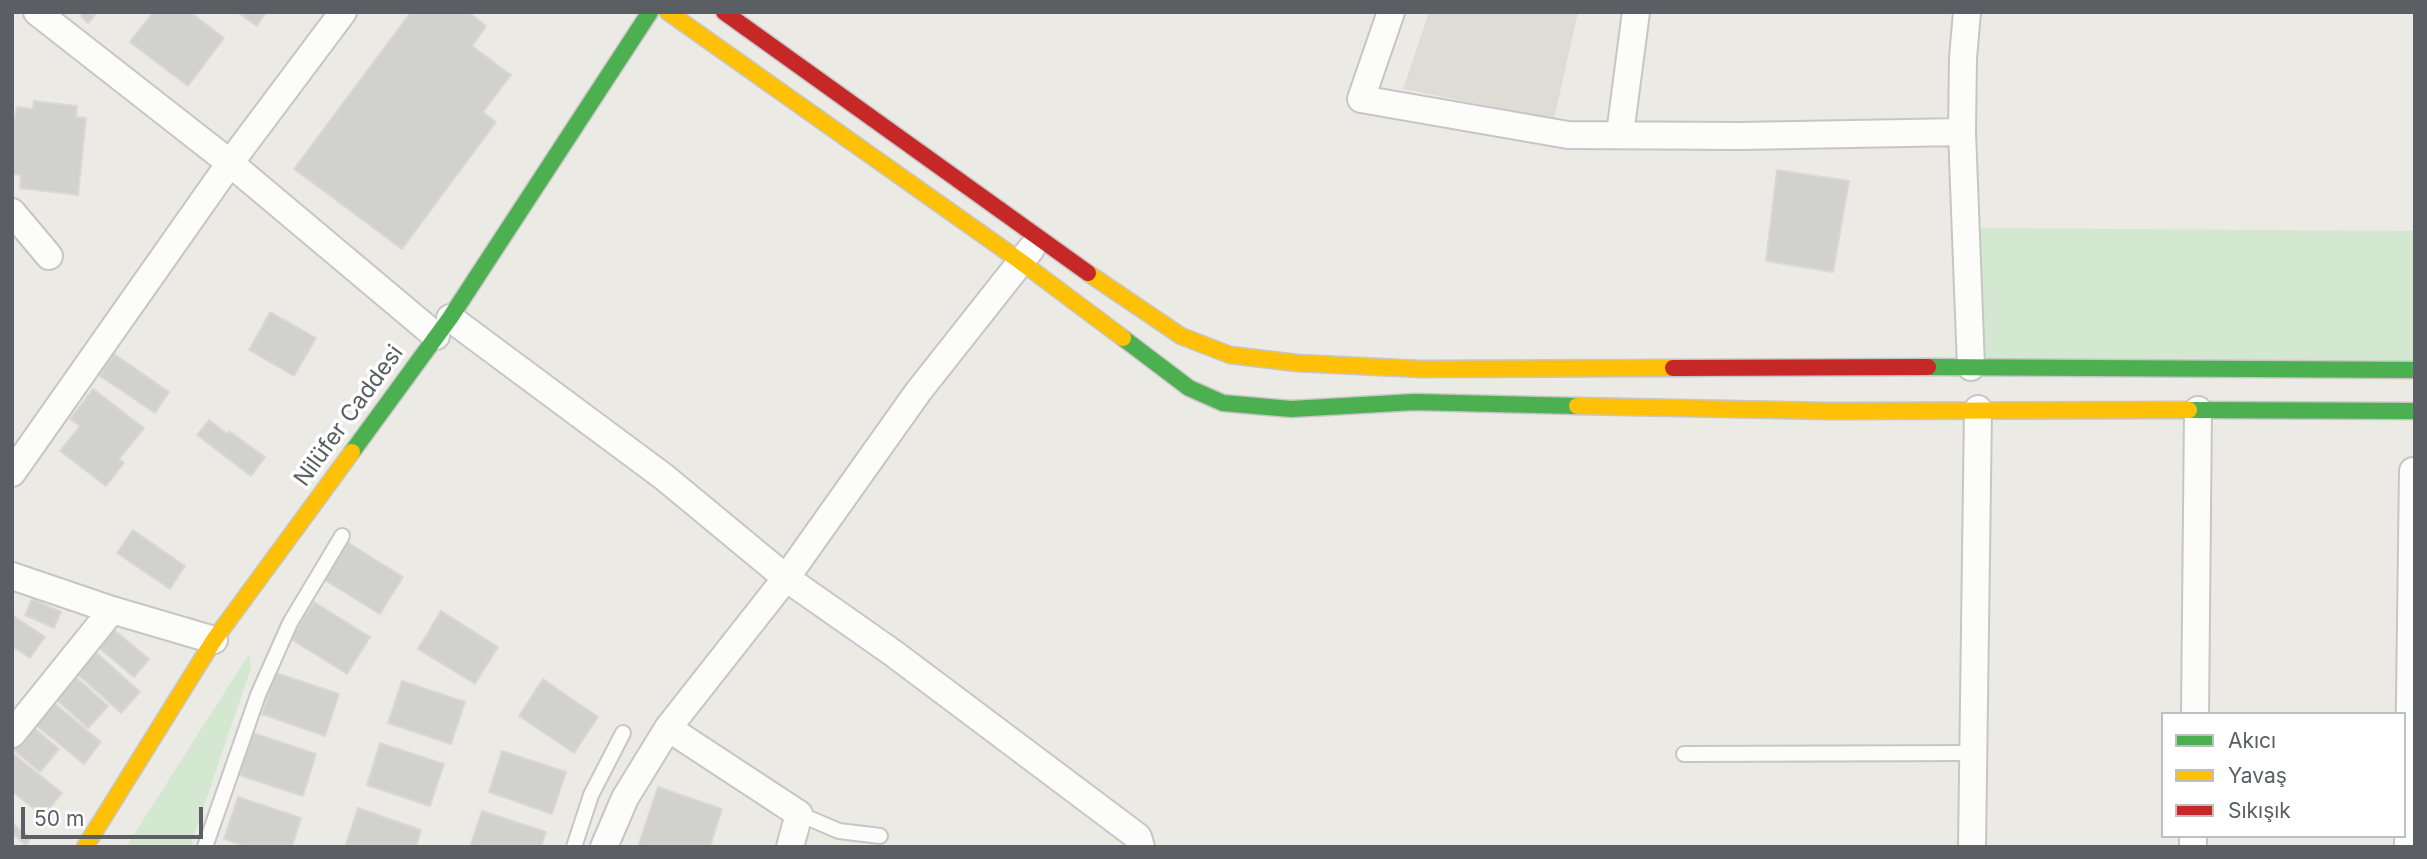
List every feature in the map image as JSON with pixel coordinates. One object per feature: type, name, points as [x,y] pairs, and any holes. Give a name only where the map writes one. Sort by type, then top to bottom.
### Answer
[{"type":"main road","name":"Nilüfer Caddesi","points":[[85,847],[214,640],[443,327],[650,12]]},
{"type":"main road","points":[[668,12],[1020,261],[1189,388],[1223,402],[1291,410],[1415,402],[1829,411],[2415,411]]},
{"type":"main road","points":[[724,12],[1132,305],[1181,336],[1230,355],[1297,363],[1420,369],[1971,367],[2415,370]]},
{"type":"street","points":[[12,473],[230,163],[343,12]]},
{"type":"street","points":[[1391,12],[1361,99],[1568,135],[1740,136],[1962,132]]},
{"type":"street","points":[[1620,134],[1636,12]]},
{"type":"street","points":[[1967,12],[1962,132],[1971,367]]},
{"type":"street","points":[[52,17],[230,163],[443,327],[664,477],[786,578],[894,653],[1138,837],[1141,847]]},
{"type":"street","points":[[12,212],[49,256]]},
{"type":"street","points":[[604,847],[625,798],[668,728],[786,578],[918,393],[1040,239]]},
{"type":"street","points":[[1972,847],[1978,409]]},
{"type":"street","points":[[2194,712],[2198,410]]},
{"type":"street","points":[[2408,847],[2413,471]]},
{"type":"street","points":[[12,576],[112,610],[214,640]]},
{"type":"street","points":[[12,734],[112,610]]},
{"type":"street","points":[[668,728],[799,814],[790,847]]},
{"type":"lane","points":[[205,847],[258,695],[284,635],[342,536]]},
{"type":"lane","points":[[574,847],[591,795],[623,733]]},
{"type":"lane","points":[[1684,754],[1973,753]]},
{"type":"lane","points":[[799,814],[839,831],[880,836]]},
{"type":"shaded area","points":[[1429,12],[1578,12],[1554,119],[1403,89]]},
{"type":"green space","points":[[1966,228],[2415,231],[2415,368],[1971,367]]},
{"type":"green space","points":[[249,654],[251,668],[190,847],[126,847]]},
{"type":"building","points":[[84,12],[95,15],[88,23],[81,16]]},
{"type":"building","points":[[153,12],[190,12],[224,38],[188,86],[130,42]]},
{"type":"building","points":[[237,12],[266,12],[257,26]]},
{"type":"building","points":[[411,12],[468,12],[486,26],[472,46],[511,75],[483,112],[496,122],[402,249],[294,169]]},
{"type":"building","points":[[34,101],[77,106],[76,117],[86,118],[78,195],[20,188],[21,175],[12,174],[12,133],[17,107],[33,109]]},
{"type":"building","points":[[1777,170],[1849,181],[1833,272],[1766,261]]},
{"type":"building","points":[[270,312],[316,338],[294,376],[249,350]]},
{"type":"building","points":[[114,354],[169,392],[155,413],[100,376]]},
{"type":"building","points":[[93,389],[144,428],[119,459],[124,463],[106,486],[60,451],[80,426],[70,419]]},
{"type":"building","points":[[209,420],[265,457],[251,476],[197,435]]},
{"type":"building","points":[[133,530],[185,566],[170,589],[117,553]]},
{"type":"building","points":[[347,542],[403,577],[380,614],[323,579]]},
{"type":"building","points":[[32,599],[61,612],[54,628],[25,615]]},
{"type":"building","points":[[314,602],[370,637],[347,674],[291,639]]},
{"type":"building","points":[[441,611],[498,647],[475,684],[418,649]]},
{"type":"building","points":[[12,615],[45,637],[30,658],[12,646]]},
{"type":"building","points":[[108,625],[149,659],[134,677],[93,643]]},
{"type":"building","points":[[90,647],[140,692],[121,713],[71,668]]},
{"type":"building","points":[[69,671],[108,706],[88,728],[49,693]]},
{"type":"building","points":[[276,673],[339,694],[325,736],[262,714]]},
{"type":"building","points":[[543,679],[598,717],[574,753],[519,716]]},
{"type":"building","points":[[402,681],[465,702],[451,744],[388,723]]},
{"type":"building","points":[[49,699],[101,742],[84,764],[31,721]]},
{"type":"building","points":[[28,723],[59,749],[40,772],[12,748],[12,741]]},
{"type":"building","points":[[253,733],[316,754],[303,796],[239,775]]},
{"type":"building","points":[[380,743],[444,764],[430,806],[367,785]]},
{"type":"building","points":[[502,751],[566,772],[552,814],[489,792]]},
{"type":"building","points":[[12,753],[62,793],[43,816],[12,791]]},
{"type":"building","points":[[658,787],[722,809],[710,847],[638,847]]},
{"type":"building","points":[[238,797],[301,818],[292,847],[248,847],[224,839]]},
{"type":"building","points":[[358,808],[421,830],[416,847],[345,847]]},
{"type":"building","points":[[482,811],[546,832],[541,847],[470,847]]},
{"type":"building","points":[[12,823],[31,838],[26,845],[12,834]]},
{"type":"traffic: fast","points":[[352,452],[450,318],[650,12]]},
{"type":"traffic: fast","points":[[1123,338],[1189,388],[1223,403],[1291,409],[1415,402],[1577,406]]},
{"type":"traffic: fast","points":[[1928,367],[2415,370]]},
{"type":"traffic: fast","points":[[2189,410],[2415,411]]},
{"type":"traffic: slow","points":[[668,12],[1020,261],[1123,338]]},
{"type":"traffic: slow","points":[[1088,273],[1181,336],[1230,355],[1297,363],[1420,369],[1673,368]]},
{"type":"traffic: slow","points":[[1577,406],[1829,411],[2189,410]]},
{"type":"traffic: slow","points":[[85,847],[214,640],[352,452]]},
{"type":"traffic: jam","points":[[724,12],[1088,273]]},
{"type":"traffic: jam","points":[[1673,368],[1928,367]]}]
